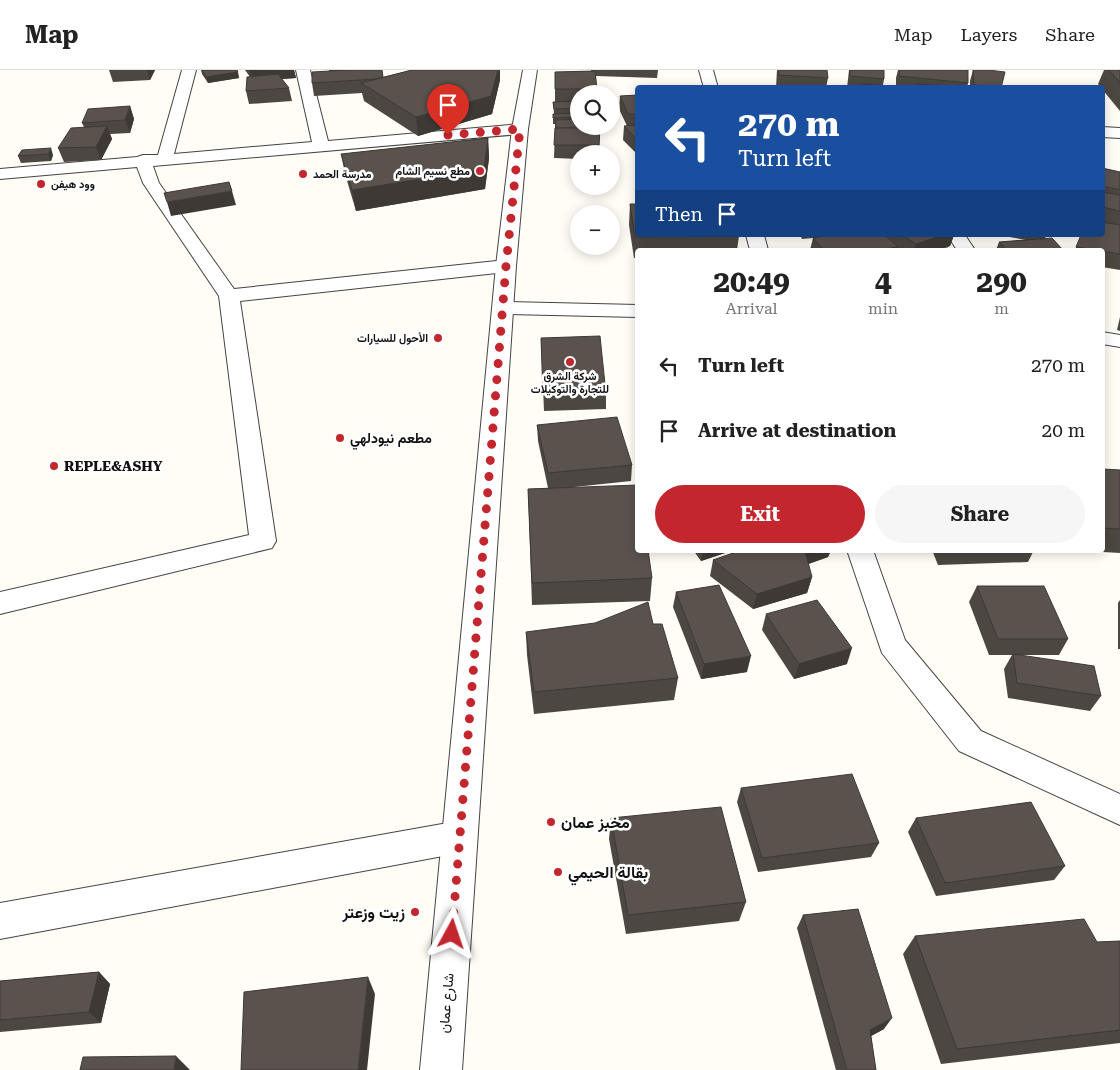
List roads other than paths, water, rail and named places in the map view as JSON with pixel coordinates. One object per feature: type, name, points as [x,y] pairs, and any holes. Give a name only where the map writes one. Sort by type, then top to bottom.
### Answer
[{"type":"street","points":[[165,159],[189,70]]},
{"type":"street","points":[[303,70],[321,146]]},
{"type":"street","name":"شارع عمان","points":[[441,1070],[506,266],[520,129],[530,70]]},
{"type":"street","points":[[706,70],[709,85]]},
{"type":"street","points":[[0,174],[143,160],[520,129]]},
{"type":"street","points":[[1105,132],[1120,133]]},
{"type":"street","points":[[0,603],[263,541],[229,296],[151,183],[143,160]]},
{"type":"street","points":[[957,237],[965,248]]},
{"type":"street","points":[[229,296],[506,266]]},
{"type":"street","points":[[503,308],[635,310]]},
{"type":"street","points":[[1105,338],[1120,341]]},
{"type":"street","points":[[861,553],[892,645],[970,741],[1120,810]]},
{"type":"street","points":[[0,921],[459,837]]},
{"type":"place","name":"مطع نسيم الشام","points":[[480,171]]},
{"type":"place","name":"مدرسة الحمد","points":[[303,174]]},
{"type":"place","name":"وود هيفن","points":[[41,184]]},
{"type":"place","name":"الأحول للسيارات","points":[[438,338]]},
{"type":"place","name":"شركة الشرق للتجارة والتوكيلات","points":[[570,362]]},
{"type":"place","name":"مطعم نيودلهي","points":[[340,438]]},
{"type":"place","name":"REPLE&ASHY","points":[[54,466]]},
{"type":"place","name":"مخبز عمان","points":[[551,822]]},
{"type":"place","name":"بقالة الحيمي","points":[[558,872]]},
{"type":"place","name":"زيت وزعتر","points":[[415,912]]}]
